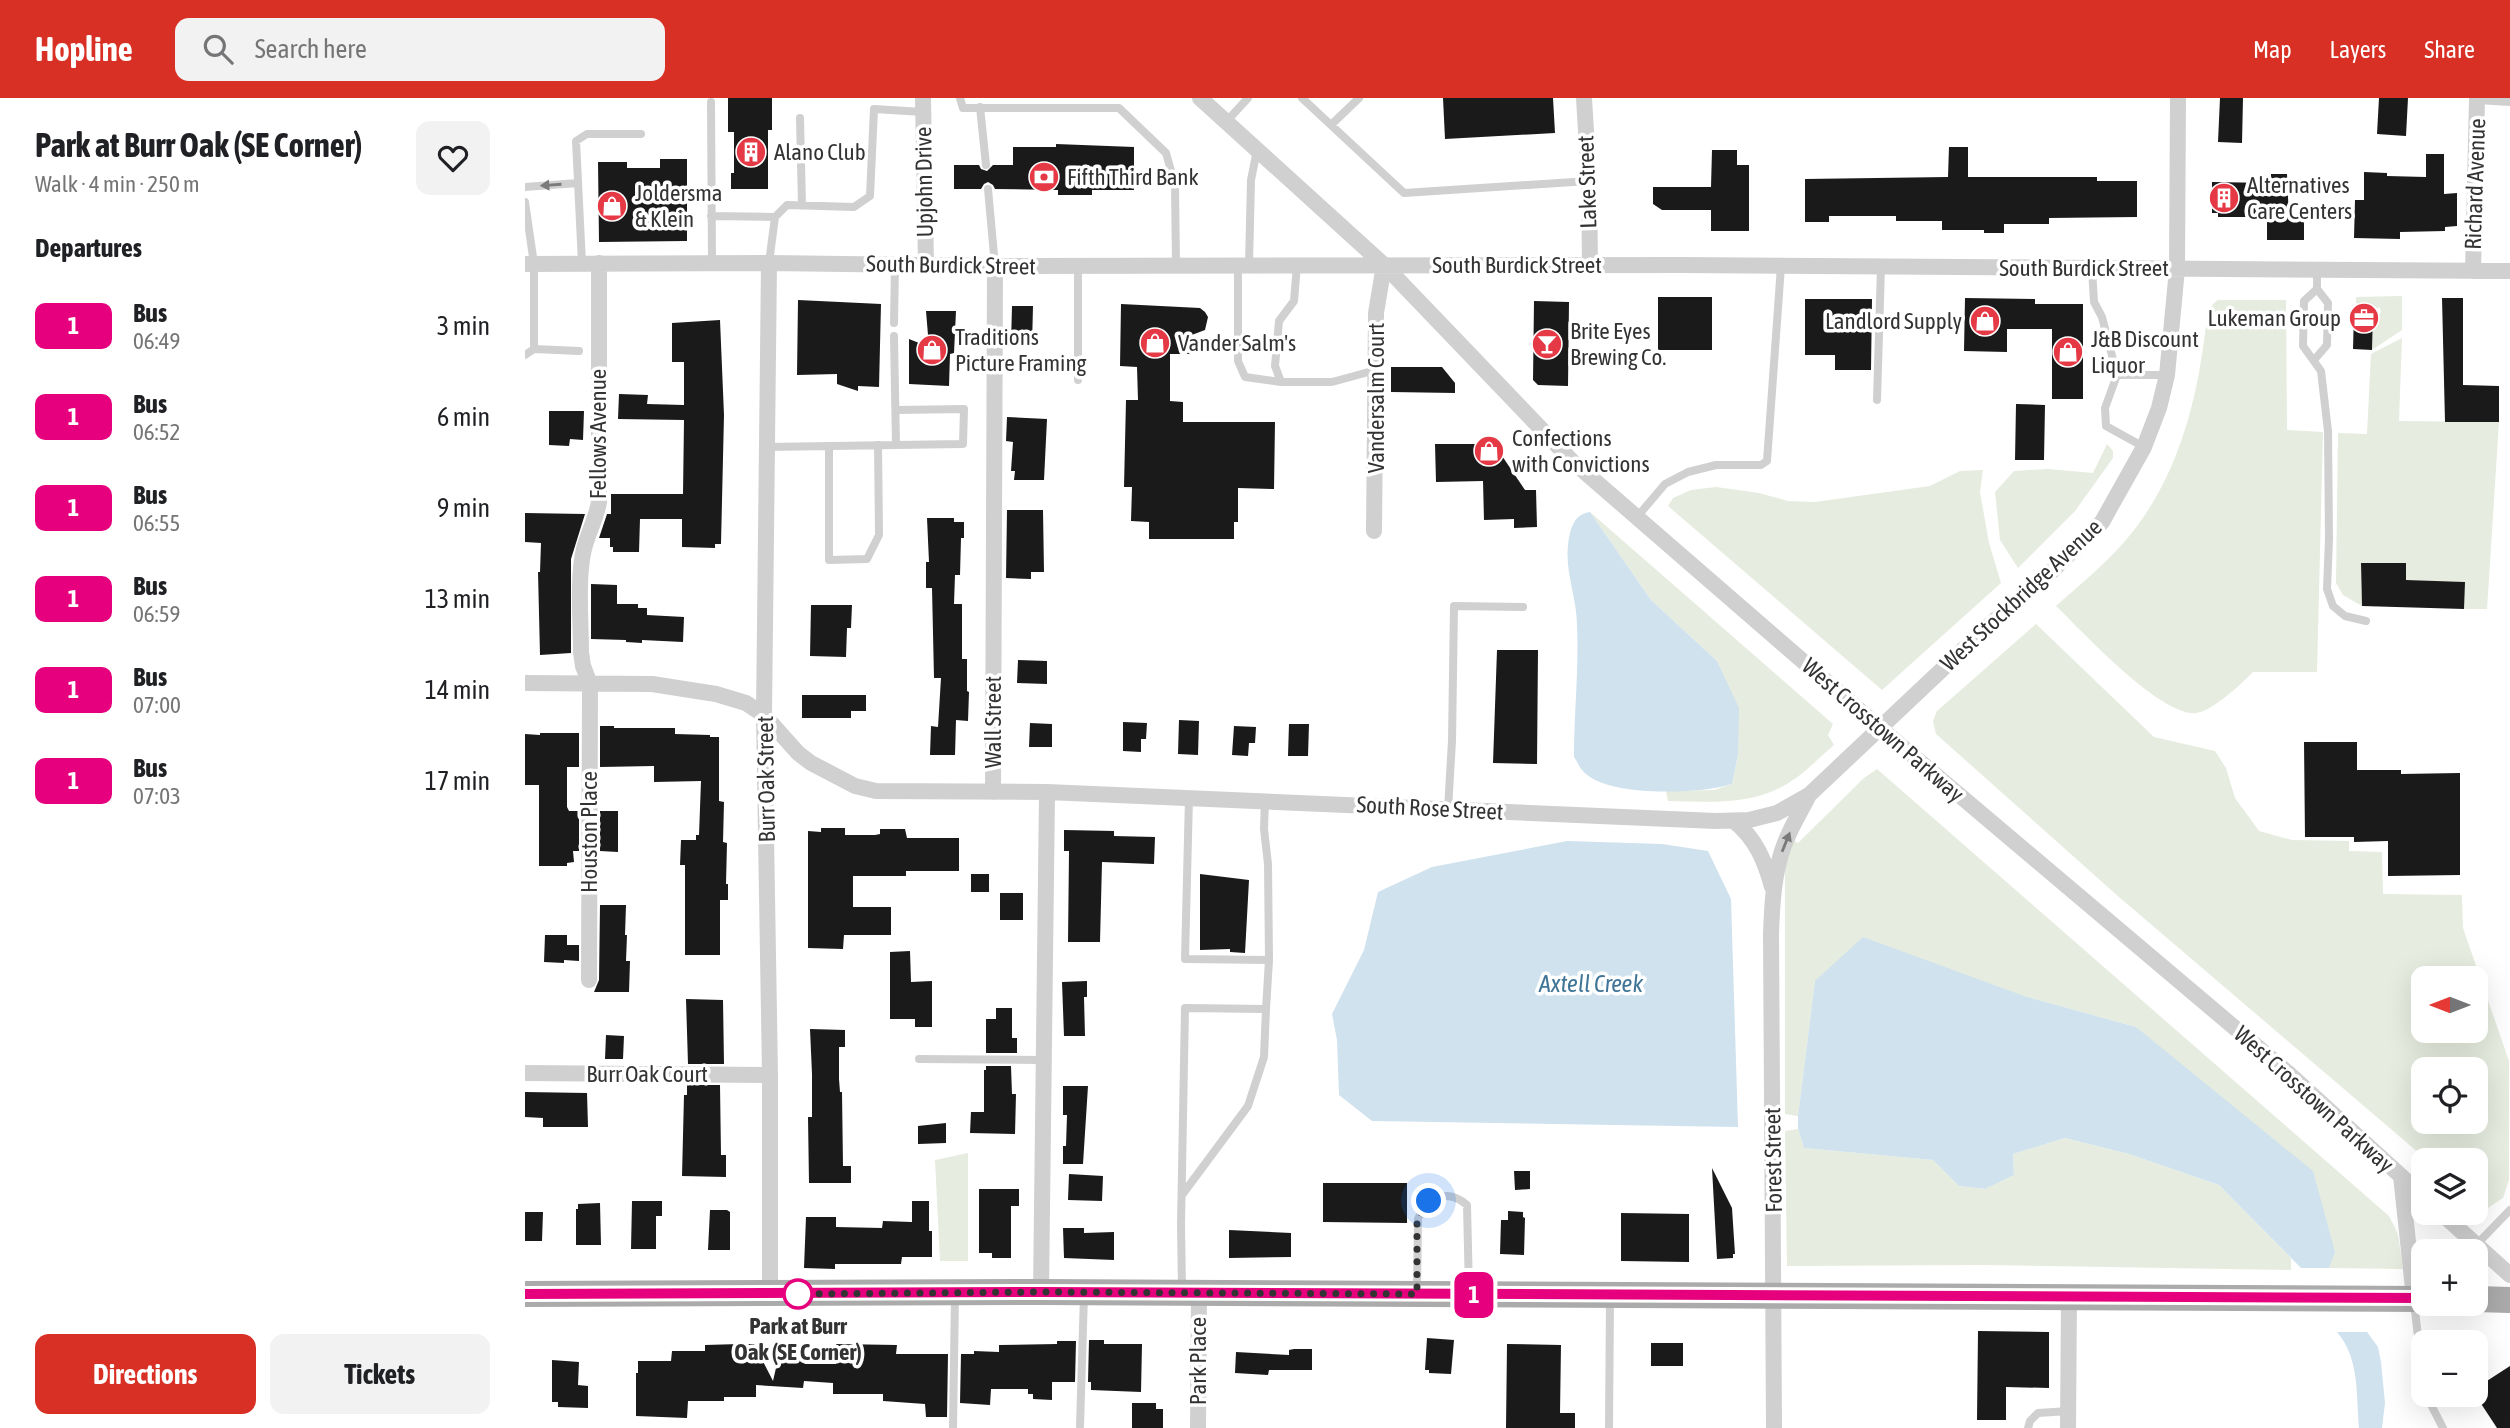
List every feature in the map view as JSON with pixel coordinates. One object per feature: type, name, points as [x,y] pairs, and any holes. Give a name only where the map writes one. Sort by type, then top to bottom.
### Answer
[{"type":"main road","points":[[525,1294],[1084,1292],[2411,1298]]},
{"type":"main road","points":[[2488,1299],[2510,1300]]},
{"type":"street","name":"West Crosstown Parkway","points":[[1200,98],[1384,265],[1572,461],[1880,728],[2287,1072],[2411,1185]]},
{"type":"street","name":"Lake Street","points":[[1584,98],[1590,265]]},
{"type":"street","name":"West Stockbridge Avenue","points":[[1809,795],[2102,522],[2144,447],[2159,408],[2167,375],[2177,269],[2178,98]]},
{"type":"street","name":"Richard Avenue","points":[[2473,271],[2477,99]]},
{"type":"street","name":"Upjohn Drive","points":[[923,105],[926,265]]},
{"type":"street","name":"Fellows Avenue","points":[[590,684],[581,652],[582,565],[584,549],[596,520],[599,502],[599,263]]},
{"type":"street","name":"Burr Oak Street","points":[[769,263],[765,715],[770,1294]]},
{"type":"street","name":"South Burdick Street","points":[[530,264],[1590,265],[2510,271]]},
{"type":"street","name":"Vandersalm Court","points":[[1374,531],[1376,313],[1384,265]]},
{"type":"street","name":"Wall Street","points":[[995,266],[993,792],[1047,792]]},
{"type":"street","points":[[525,683],[652,684],[716,694],[746,703],[765,715],[805,758],[827,773],[855,786],[876,791],[993,792]]},
{"type":"street","name":"Houston Place","points":[[589,980],[590,684]]},
{"type":"street","points":[[1041,1292],[1047,792]]},
{"type":"street","name":"South Rose Street","points":[[1047,792],[1659,820],[1734,821],[1777,813],[1809,795]]},
{"type":"street","name":"Forest Street","points":[[1774,1428],[1770,933],[1773,892],[1783,848],[1809,795]]},
{"type":"street","name":"Forest Street","points":[[1734,821],[1744,829],[1760,852],[1773,892]]},
{"type":"street","name":"Burr Oak Court","points":[[525,1073],[770,1075]]},
{"type":"street","name":"West Crosstown Parkway","points":[[2401,1176],[2411,1244]]},
{"type":"street","points":[[2454,1225],[2469,1239]]},
{"type":"street","points":[[2488,1256],[2510,1275]]},
{"type":"street","name":"Park Place","points":[[1191,1293],[1198,1428]]},
{"type":"street","points":[[2069,1298],[2069,1420]]},
{"type":"lane","points":[[960,98],[963,108],[1000,102],[1119,108],[1166,153],[1175,185],[1176,265]]},
{"type":"lane","points":[[1226,122],[1248,98]]},
{"type":"lane","points":[[1302,98],[1404,193],[1589,181]]},
{"type":"lane","points":[[1331,125],[1359,98]]},
{"type":"lane","points":[[2477,99],[2510,102]]},
{"type":"lane","points":[[711,102],[712,263]]},
{"type":"lane","points":[[769,263],[775,218],[787,205],[854,207],[870,196],[874,109],[923,105]]},
{"type":"lane","points":[[980,107],[986,165]]},
{"type":"lane","points":[[800,118],[802,206]]},
{"type":"lane","points":[[582,263],[576,141],[587,134],[641,134]]},
{"type":"lane","points":[[1257,150],[1251,180],[1243,265],[1238,361],[1245,377],[1281,382],[1332,382],[1376,370]]},
{"type":"lane","points":[[525,187],[578,183]]},
{"type":"lane","points":[[988,189],[995,266]]},
{"type":"lane","points":[[525,202],[534,349]]},
{"type":"lane","points":[[711,216],[775,218]]},
{"type":"lane","points":[[894,323],[895,265]]},
{"type":"lane","points":[[1281,382],[1275,366],[1279,321],[1294,301],[1297,265]]},
{"type":"lane","points":[[1078,266],[1078,380]]},
{"type":"lane","points":[[1637,517],[1665,484],[1688,472],[1716,465],[1761,465],[1767,461],[1781,266]]},
{"type":"lane","points":[[1877,400],[1881,267]]},
{"type":"lane","points":[[2092,269],[2094,302],[2102,317],[2117,375],[2105,408],[2106,426],[2144,447]]},
{"type":"lane","points":[[2314,360],[2327,345],[2328,303],[2317,289],[2317,270]]},
{"type":"lane","points":[[2317,289],[2304,301],[2303,346],[2321,371],[2328,431],[2327,589],[2333,606],[2345,616],[2366,621]]},
{"type":"lane","points":[[894,336],[896,445]]},
{"type":"lane","points":[[525,355],[534,349],[579,351]]},
{"type":"lane","points":[[2117,375],[2167,375]]},
{"type":"lane","points":[[767,447],[963,444],[964,409],[895,410]]},
{"type":"lane","points":[[829,446],[829,560],[867,559],[879,535],[878,445]]},
{"type":"lane","points":[[1448,809],[1454,606],[1523,607]]},
{"type":"lane","points":[[1189,797],[1185,959],[1269,960]]},
{"type":"lane","points":[[1182,1195],[1248,1106],[1264,1057],[1269,960],[1265,800]]},
{"type":"lane","points":[[1191,1293],[1182,1195],[1185,1008],[1266,1009]]},
{"type":"lane","points":[[919,1059],[1043,1060]]},
{"type":"lane","points":[[1417,1294],[1417,1219],[1429,1201],[1439,1196],[1449,1196],[1467,1205],[1469,1295]]},
{"type":"lane","points":[[2482,1239],[2510,1210]]},
{"type":"lane","points":[[1080,1426],[1084,1292]]},
{"type":"lane","points":[[953,1428],[955,1293]]},
{"type":"lane","points":[[1609,1428],[1610,1296]]},
{"type":"lane","points":[[2432,1407],[2443,1428]]},
{"type":"lane","points":[[2028,1428],[2030,1421],[2038,1413],[2069,1420]]},
{"type":"shaded area","points":[[2402,296],[2402,330],[2372,350],[2373,322],[2381,312],[2380,308],[2362,306],[2356,303],[2356,297]]},
{"type":"shaded area","points":[[2218,300],[2286,300],[2287,430],[2323,432],[2317,672],[2253,672],[2218,702],[2196,713],[2181,711],[2143,687],[2102,652],[2056,606],[2116,551],[2155,499],[2181,442],[2198,380],[2207,316]]},
{"type":"shaded area","points":[[2402,338],[2399,421],[2499,422],[2487,609],[2464,609],[2464,582],[2406,580],[2406,563],[2361,563],[2362,606],[2343,595],[2336,583],[2338,433],[2367,434],[2371,354]]},
{"type":"shaded area","points":[[2107,444],[2113,451],[2113,458],[2075,511],[2018,568],[2000,540],[1995,492],[2014,471],[2048,469],[2093,473]]},
{"type":"shaded area","points":[[1983,470],[1980,492],[1989,543],[2001,583],[1882,690],[1668,506],[1673,498],[1691,490],[1716,487],[1759,493],[1788,501],[1815,502],[1930,486],[1960,471]]},
{"type":"shaded area","points":[[1590,512],[1833,724],[1828,735],[1834,745],[1793,780],[1763,794],[1732,801],[1668,801],[1666,791],[1714,790],[1732,784],[1738,755],[1738,708],[1717,661],[1651,600]]},
{"type":"shaded area","points":[[2036,624],[2154,737],[2215,751],[2226,768],[2235,798],[2259,831],[2292,840],[2349,841],[2349,851],[2382,852],[2383,894],[2462,895],[2463,928],[2476,966],[2411,966],[2411,1043],[2489,1043],[2489,1003],[2509,1061],[2509,1180],[2503,1198],[2488,1208],[2488,1148],[2413,1148],[2119,897],[1936,734],[1933,721],[1937,711]]},
{"type":"shaded area","points":[[1877,769],[2389,1216],[2398,1234],[2403,1269],[2329,1268],[2335,1251],[2136,1027],[2024,996],[1815,981],[1798,1116],[1785,1114],[1785,862],[1793,840],[1798,843],[1864,778]]},
{"type":"shaded area","points":[[1798,1129],[1804,1148],[1933,1160],[1959,1186],[1985,1189],[2014,1175],[2013,1154],[2065,1138],[2129,1154],[2219,1185],[2291,1258],[2291,1270],[1982,1265],[1787,1266],[1785,1131]]},
{"type":"shaded area","points":[[968,1153],[968,1261],[940,1261],[935,1160]]},
{"type":"water","points":[[1590,512],[1651,600],[1717,661],[1739,708],[1738,755],[1732,784],[1699,790],[1632,790],[1595,780],[1583,771],[1574,757],[1577,626],[1568,566],[1568,545],[1571,528],[1576,519]]},
{"type":"water","name":"Axtell Creek","points":[[1567,841],[1662,844],[1708,851],[1731,899],[1738,1127],[1372,1121],[1339,1095],[1337,1040],[1332,1014],[1364,950],[1378,892],[1432,867]]},
{"type":"water","points":[[1863,937],[2024,996],[2136,1027],[2313,1171],[2335,1252],[2329,1268],[2301,1268],[2219,1185],[2129,1154],[2065,1138],[2013,1154],[2014,1175],[1985,1189],[1959,1186],[1933,1160],[1804,1148],[1798,1129],[1798,1116],[1815,981]]},
{"type":"water","points":[[2337,1332],[2367,1332],[2378,1347],[2385,1403],[2382,1428],[2359,1428],[2353,1366],[2350,1354]]},
{"type":"building","name":"Alano Club","points":[[728,98],[772,98],[772,130],[768,130],[768,189],[731,189],[731,173],[734,173],[734,132],[728,132]]},
{"type":"building","points":[[1443,98],[1553,98],[1555,133],[1445,139]]},
{"type":"building","points":[[2220,98],[2243,98],[2242,143],[2218,142]]},
{"type":"building","points":[[2379,98],[2408,98],[2406,136],[2377,134]]},
{"type":"building","name":"Fifth Third Bank","points":[[1056,144],[1134,147],[1134,190],[1092,190],[1092,195],[1058,195],[1058,190],[995,189],[988,182],[981,189],[954,189],[954,165],[979,165],[987,171],[993,165],[1013,165],[1013,147],[1056,147]]},
{"type":"building","points":[[1949,147],[1968,147],[1968,177],[2097,177],[2097,181],[2137,181],[2137,217],[2049,218],[2049,224],[2004,224],[2004,233],[1942,230],[1942,221],[1896,221],[1896,216],[1829,216],[1829,222],[1805,222],[1805,179],[1948,177]]},
{"type":"building","points":[[1712,150],[1737,150],[1737,165],[1749,165],[1749,231],[1711,231],[1711,210],[1662,210],[1653,204],[1653,187],[1711,187]]},
{"type":"building","points":[[2426,154],[2444,154],[2444,194],[2457,193],[2457,226],[2445,227],[2445,231],[2400,232],[2400,239],[2354,238],[2355,200],[2364,200],[2364,172],[2387,173],[2387,176],[2426,177]]},
{"type":"building","points":[[660,159],[687,159],[687,241],[599,242],[598,162],[627,162],[627,168],[660,168]]},
{"type":"building","points":[[2271,174],[2287,174],[2289,220],[2304,220],[2304,240],[2267,240],[2267,217],[2218,217],[2218,213],[2212,213],[2212,182],[2271,183]]},
{"type":"building","points":[[1658,297],[1712,297],[1712,350],[1658,350]]},
{"type":"building","points":[[1965,298],[2035,299],[2035,304],[2083,304],[2083,399],[2052,399],[2052,329],[2007,329],[2007,352],[1964,351]]},
{"type":"building","points":[[2442,298],[2463,298],[2463,385],[2499,386],[2499,422],[2445,422]]},
{"type":"building","points":[[1805,299],[1872,299],[1871,370],[1835,370],[1835,355],[1805,355]]},
{"type":"building","points":[[798,300],[881,304],[879,387],[858,386],[858,391],[837,384],[837,374],[797,375]]},
{"type":"building","points":[[1534,301],[1569,302],[1568,386],[1538,385],[1533,380]]},
{"type":"building","points":[[1121,304],[1200,308],[1208,317],[1205,330],[1189,336],[1190,354],[1170,354],[1170,401],[1183,402],[1183,422],[1275,422],[1274,489],[1238,488],[1238,522],[1234,522],[1234,539],[1149,539],[1149,522],[1131,521],[1132,487],[1124,487],[1126,400],[1138,400],[1137,367],[1120,366]]},
{"type":"building","points":[[1012,306],[1033,306],[1032,346],[1011,344]]},
{"type":"building","name":"Traditions Picture Framing","points":[[926,311],[956,311],[949,386],[909,384],[909,339],[929,347]]},
{"type":"building","points":[[2354,312],[2373,313],[2372,350],[2353,349]]},
{"type":"building","points":[[720,320],[724,415],[721,544],[715,544],[715,548],[682,547],[682,519],[640,519],[639,552],[613,552],[610,538],[599,538],[607,514],[611,514],[611,494],[683,494],[684,420],[618,419],[619,394],[648,395],[647,404],[684,405],[684,362],[672,362],[672,323]]},
{"type":"building","points":[[1391,367],[1442,367],[1455,383],[1455,393],[1391,392]]},
{"type":"building","points":[[2016,404],[2045,405],[2044,460],[2015,460]]},
{"type":"building","points":[[549,411],[584,411],[583,440],[570,439],[569,446],[549,445]]},
{"type":"building","points":[[1007,417],[1047,419],[1044,480],[1014,480],[1015,471],[1011,471],[1013,442],[1006,441]]},
{"type":"building","points":[[1435,444],[1494,444],[1525,490],[1536,490],[1537,527],[1514,528],[1514,519],[1484,520],[1483,481],[1436,482]]},
{"type":"building","points":[[1007,510],[1043,510],[1044,572],[1031,572],[1031,579],[1006,578]]},
{"type":"building","points":[[525,513],[585,514],[571,559],[571,653],[540,655],[538,572],[541,543],[525,542]]},
{"type":"building","points":[[927,518],[954,518],[954,522],[964,522],[960,575],[955,575],[954,604],[962,604],[962,659],[967,659],[968,721],[956,720],[955,755],[930,755],[931,726],[938,727],[941,678],[934,678],[932,588],[926,588],[926,562],[929,562]]},
{"type":"building","points":[[2361,563],[2406,563],[2406,580],[2465,582],[2464,609],[2362,606]]},
{"type":"building","points":[[591,584],[617,585],[617,604],[638,604],[638,608],[647,608],[647,615],[684,617],[683,642],[642,640],[642,643],[591,639]]},
{"type":"building","points":[[811,605],[852,605],[851,628],[847,628],[846,657],[810,656]]},
{"type":"building","points":[[1497,650],[1538,650],[1537,764],[1493,763]]},
{"type":"building","points":[[1018,660],[1047,661],[1047,684],[1017,683]]},
{"type":"building","points":[[802,695],[866,695],[866,711],[851,711],[851,718],[802,718]]},
{"type":"building","points":[[1179,720],[1199,721],[1198,755],[1178,754]]},
{"type":"building","points":[[1123,722],[1147,723],[1146,739],[1141,739],[1141,752],[1123,751]]},
{"type":"building","points":[[1030,723],[1052,724],[1052,747],[1029,747]]},
{"type":"building","points":[[1289,724],[1309,724],[1308,756],[1288,756]]},
{"type":"building","points":[[600,726],[675,728],[675,734],[719,737],[719,801],[724,802],[723,842],[727,843],[728,884],[728,900],[720,900],[720,955],[685,955],[685,865],[680,865],[681,840],[696,840],[696,835],[699,835],[701,781],[654,782],[654,766],[600,767]]},
{"type":"building","points":[[1234,726],[1256,727],[1255,743],[1249,743],[1248,756],[1232,755]]},
{"type":"building","points":[[579,733],[579,767],[567,767],[567,807],[569,811],[579,811],[579,851],[573,851],[574,862],[567,863],[567,866],[539,866],[539,785],[525,785],[525,734]]},
{"type":"building","points":[[2304,742],[2357,742],[2357,770],[2401,770],[2401,774],[2460,773],[2460,875],[2388,876],[2388,841],[2354,842],[2354,837],[2305,837]]},
{"type":"building","points":[[600,811],[618,811],[618,852],[600,851]]},
{"type":"building","points":[[821,828],[845,828],[845,835],[875,835],[880,834],[880,829],[905,829],[907,838],[959,838],[959,871],[906,871],[906,876],[853,876],[853,907],[891,907],[891,935],[844,935],[843,949],[808,948],[808,831],[821,832]]},
{"type":"building","points":[[1064,830],[1114,831],[1114,836],[1155,837],[1154,864],[1102,862],[1100,942],[1068,942],[1069,851],[1064,851]]},
{"type":"building","points":[[971,874],[989,874],[989,892],[971,892]]},
{"type":"building","points":[[1200,874],[1249,880],[1245,953],[1230,952],[1230,949],[1200,950]]},
{"type":"building","points":[[1000,893],[1023,893],[1023,920],[1000,920]]},
{"type":"building","points":[[600,905],[626,905],[629,992],[594,992],[599,980]]},
{"type":"building","points":[[545,935],[567,935],[567,945],[579,945],[579,961],[544,962]]},
{"type":"building","points":[[910,951],[911,982],[932,981],[932,1027],[915,1027],[915,1019],[890,1019],[890,952]]},
{"type":"building","points":[[1087,981],[1087,997],[1084,997],[1085,1036],[1064,1036],[1062,982]]},
{"type":"building","points":[[686,999],[723,1000],[724,1064],[688,1064]]},
{"type":"building","points":[[996,1008],[1012,1008],[1012,1038],[1017,1038],[1017,1053],[986,1053],[986,1019],[996,1019]]},
{"type":"building","points":[[810,1029],[845,1030],[845,1047],[839,1047],[839,1079],[842,1092],[843,1166],[851,1166],[851,1183],[809,1183],[808,1117],[812,1117]]},
{"type":"building","points":[[606,1035],[624,1036],[623,1059],[605,1059]]},
{"type":"building","points":[[986,1066],[1011,1066],[1012,1094],[1016,1094],[1015,1134],[970,1133],[971,1112],[984,1112]]},
{"type":"building","points":[[687,1085],[720,1085],[721,1155],[726,1155],[726,1177],[682,1176],[684,1095],[687,1095]]},
{"type":"building","points":[[1063,1086],[1088,1086],[1083,1164],[1063,1164],[1067,1115],[1063,1115]]},
{"type":"building","points":[[525,1092],[587,1093],[588,1127],[543,1127],[543,1118],[525,1117]]},
{"type":"building","points":[[946,1123],[946,1143],[918,1144],[918,1126]]},
{"type":"building","points":[[1712,1168],[1732,1208],[1733,1258],[1717,1259]]},
{"type":"building","points":[[1514,1171],[1530,1171],[1530,1189],[1515,1190]]},
{"type":"building","points":[[1069,1174],[1103,1176],[1102,1201],[1068,1200]]},
{"type":"building","points":[[1323,1183],[1407,1183],[1407,1223],[1323,1222]]},
{"type":"building","points":[[979,1189],[1019,1189],[1019,1206],[1011,1206],[1011,1258],[992,1258],[992,1253],[979,1253]]},
{"type":"building","points":[[632,1201],[662,1201],[662,1216],[656,1216],[656,1249],[631,1249]]},
{"type":"building","points":[[912,1201],[929,1201],[932,1257],[902,1257],[901,1264],[835,1264],[835,1269],[804,1268],[806,1217],[836,1217],[836,1227],[882,1228],[883,1221],[912,1222]]},
{"type":"building","points":[[600,1203],[601,1245],[576,1245],[578,1204]]},
{"type":"building","points":[[710,1210],[730,1212],[730,1250],[708,1250]]},
{"type":"building","points":[[1508,1211],[1523,1212],[1524,1255],[1500,1254],[1501,1220],[1508,1220]]},
{"type":"building","points":[[525,1212],[543,1212],[542,1241],[525,1241]]},
{"type":"building","points":[[1621,1213],[1689,1214],[1689,1262],[1621,1261]]},
{"type":"building","points":[[1063,1228],[1084,1228],[1084,1233],[1114,1232],[1114,1260],[1064,1258]]},
{"type":"building","points":[[1229,1230],[1291,1233],[1291,1257],[1229,1258]]},
{"type":"building","points":[[1978,1331],[2049,1332],[2049,1388],[2006,1387],[2006,1420],[1977,1420]]},
{"type":"building","points":[[1427,1338],[1454,1340],[1451,1374],[1429,1373],[1429,1370],[1425,1370]]},
{"type":"building","points":[[1089,1340],[1104,1340],[1104,1344],[1142,1344],[1141,1392],[1091,1390],[1091,1382],[1088,1382]]},
{"type":"building","points":[[1057,1341],[1076,1341],[1075,1382],[1052,1382],[1052,1400],[1033,1399],[1033,1394],[1028,1394],[1028,1389],[991,1389],[990,1405],[960,1403],[961,1354],[974,1354],[974,1351],[999,1352],[999,1345],[1057,1344]]},
{"type":"building","points":[[1651,1343],[1683,1343],[1683,1366],[1651,1366]]},
{"type":"building","points":[[754,1344],[773,1381],[781,1346],[805,1347],[805,1364],[836,1364],[836,1344],[897,1345],[896,1354],[948,1354],[947,1417],[926,1417],[925,1404],[883,1401],[883,1394],[833,1394],[833,1383],[804,1381],[803,1388],[756,1385],[756,1397],[724,1397],[724,1401],[688,1401],[687,1418],[636,1416],[638,1361],[671,1361],[672,1351],[705,1351],[705,1345]]},
{"type":"building","points":[[1507,1344],[1561,1345],[1560,1413],[1575,1413],[1575,1428],[1506,1428]]},
{"type":"building","points":[[1312,1349],[1312,1370],[1269,1370],[1268,1375],[1235,1373],[1236,1352],[1289,1355],[1289,1350]]},
{"type":"building","points":[[552,1360],[579,1362],[578,1385],[588,1386],[588,1408],[558,1407],[558,1402],[552,1402]]},
{"type":"building","points":[[2510,1366],[2510,1428],[2497,1428],[2483,1407],[2488,1407],[2488,1380]]},
{"type":"building","points":[[1132,1403],[1156,1403],[1156,1409],[1163,1409],[1163,1428],[1132,1428]]},
{"type":"bus line","name":"1","points":[[525,1294],[1041,1292],[2411,1298]]},
{"type":"place","name":"Alano Club","points":[[751,152]]},
{"type":"place","name":"Fifth Third Bank","points":[[1044,177]]},
{"type":"place","name":"Alternatives Care Centers","points":[[2224,198]]},
{"type":"place","name":"Joldersma & Klein","points":[[612,206]]},
{"type":"place","name":"Lukeman Group","points":[[2364,318]]},
{"type":"place","name":"Landlord Supply","points":[[1985,321]]},
{"type":"place","name":"Vander Salm's","points":[[1155,343]]},
{"type":"place","name":"Brite Eyes Brewing Co.","points":[[1547,344]]},
{"type":"place","name":"Traditions Picture Framing","points":[[932,350]]},
{"type":"place","name":"J&B Discount Liquor","points":[[2068,352]]},
{"type":"place","name":"Confections with Convictions","points":[[1489,451]]},
{"type":"place","name":"Park at Burr Oak (SE Corner)","points":[[798,1294]]},
{"type":"route","points":[[798,1294],[1417,1294],[1417,1219],[1429,1201]]}]
